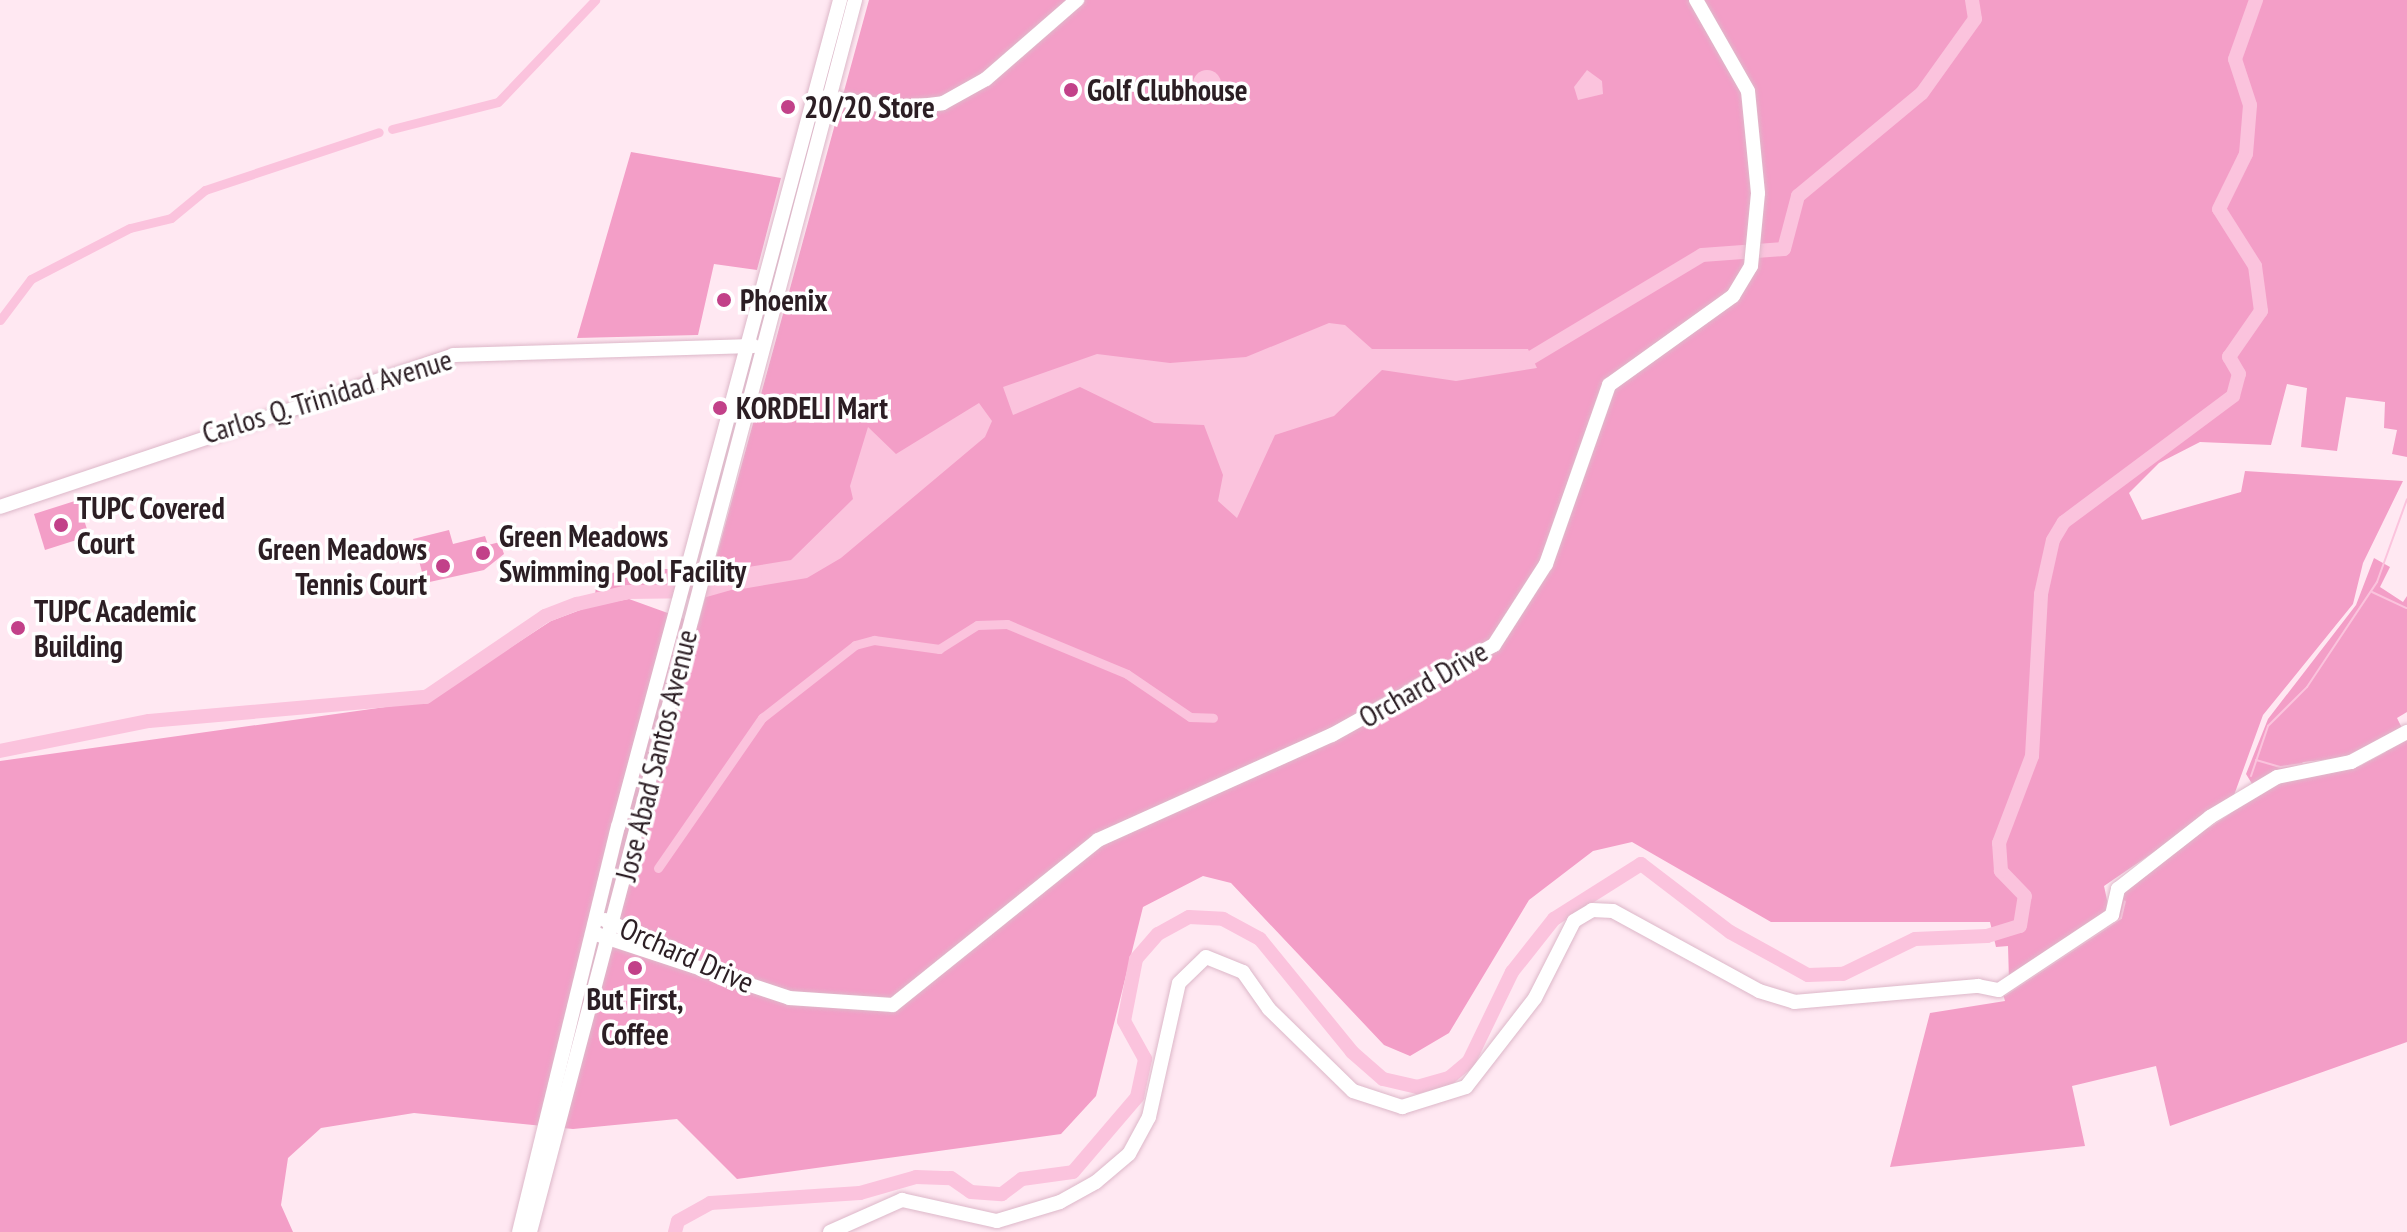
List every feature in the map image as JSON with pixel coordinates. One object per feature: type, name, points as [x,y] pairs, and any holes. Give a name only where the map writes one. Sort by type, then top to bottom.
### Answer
[{"type":"street","name":"Jose Abad Santos Avenue","points":[[530,1232],[762,348],[822,92],[840,0]]},
{"type":"street","name":"Jose Abad Santos Avenue","points":[[519,1232],[596,918],[745,344],[822,92],[855,0]]},
{"type":"street","points":[[822,92],[874,105],[930,106],[959,95],[1077,0]]},
{"type":"street","name":"Orchard Drive","points":[[596,918],[612,929],[777,995],[893,1005],[1098,840],[1332,735],[1494,645],[1546,564],[1609,385],[1733,296],[1751,266],[1755,231],[1748,91],[1696,0]]},
{"type":"street","name":"Carlos Q. Trinidad Avenue","points":[[0,507],[441,357],[745,344],[762,348]]},
{"type":"street","points":[[830,1232],[902,1200],[997,1221],[1060,1202],[1096,1182],[1129,1154],[1149,1117],[1179,983],[1206,957],[1243,972],[1269,1009],[1353,1091],[1402,1107],[1466,1087],[1535,998],[1574,921],[1592,910],[1613,911],[1759,991],[1794,1002],[1978,986],[1999,990],[2112,915],[2118,889],[2210,817],[2277,777],[2351,762],[2407,732]]},
{"type":"street","name":"Orchard Drive","points":[[593,933],[612,929]]},
{"type":"shaded area","points":[[869,0],[2407,0],[2407,457],[2392,454],[2397,430],[2384,428],[2385,402],[2346,397],[2337,451],[2301,447],[2307,388],[2287,384],[2271,445],[2200,442],[2159,463],[2129,493],[2142,520],[2241,492],[2245,471],[2403,481],[2363,563],[2353,604],[2263,715],[2233,798],[2104,886],[2109,909],[2009,980],[2008,946],[1996,947],[1990,922],[1771,922],[1632,842],[1593,851],[1529,900],[1449,1033],[1410,1056],[1384,1045],[1231,883],[1203,876],[1143,907],[1096,1096],[1061,1134],[737,1179],[677,1119],[573,1129],[414,1113],[321,1128],[288,1158],[281,1205],[293,1232],[0,1232],[0,761],[428,701],[551,621],[591,606],[629,599],[698,624]]},
{"type":"shaded area","points":[[1207,70],[1217,74],[1221,84],[1217,94],[1207,98],[1197,94],[1193,84],[1197,74]]},
{"type":"shaded area","points":[[1587,70],[1602,81],[1603,94],[1578,100],[1574,87]]},
{"type":"shaded area","points":[[631,152],[781,178],[757,270],[714,264],[698,335],[577,338]]},
{"type":"shaded area","points":[[1329,323],[1345,325],[1372,349],[1528,349],[1537,368],[1456,381],[1382,370],[1334,416],[1275,435],[1237,518],[1218,501],[1223,475],[1204,425],[1154,423],[1080,387],[1013,415],[1003,387],[1097,354],[1170,363],[1246,357]]},
{"type":"shaded area","points":[[979,403],[992,421],[985,437],[841,558],[807,578],[736,590],[742,568],[791,560],[853,499],[850,486],[868,427],[896,454]]},
{"type":"shaded area","name":"TUPC Covered Court","points":[[78,500],[89,536],[45,550],[34,514]]},
{"type":"shaded area","points":[[449,530],[453,544],[485,536],[488,545],[500,542],[504,554],[484,570],[425,583],[413,539]]},
{"type":"shaded area","points":[[2374,558],[2390,567],[2380,587],[2403,602],[2407,596],[2407,712],[2397,718],[2403,730],[2359,756],[2304,762],[2254,787],[2246,774],[2268,719],[2356,605]]},
{"type":"shaded area","points":[[628,569],[674,569],[670,585],[595,595],[597,577]]},
{"type":"shaded area","points":[[2407,735],[2407,1042],[2170,1126],[2156,1066],[2072,1086],[2085,1146],[1890,1167],[1930,1013],[2005,1001],[2003,994],[2119,915],[2120,894],[2180,842],[2279,779]]},
{"type":"waterway","points":[[392,129],[498,102],[595,0]]},
{"type":"waterway","points":[[1515,359],[1529,359],[1702,255],[1784,249],[1798,196],[1922,93],[1975,19],[1972,0]]},
{"type":"waterway","points":[[675,1232],[678,1221],[710,1203],[860,1193],[916,1177],[951,1178],[971,1192],[1002,1194],[1022,1179],[1073,1172],[1137,1097],[1145,1059],[1124,1021],[1136,959],[1158,934],[1189,917],[1223,919],[1260,939],[1352,1052],[1383,1079],[1417,1087],[1449,1078],[1469,1061],[1512,972],[1554,919],[1641,864],[1730,932],[1808,975],[1843,974],[1915,939],[1987,936],[2020,926],[2025,896],[2001,871],[1999,843],[2032,756],[2041,594],[2053,540],[2064,522],[2233,396],[2239,374],[2229,357],[2261,311],[2255,266],[2219,209],[2246,154],[2250,105],[2235,59],[2256,0]]},
{"type":"waterway","points":[[0,320],[31,279],[130,228],[171,218],[205,190],[379,132]]},
{"type":"waterway","points":[[2251,776],[2268,726],[2307,687],[2377,582],[2407,499]]},
{"type":"waterway","points":[[0,751],[149,721],[426,697],[545,616],[577,604],[628,592],[702,591],[755,576]]},
{"type":"waterway","points":[[2372,592],[2407,608]]},
{"type":"waterway","points":[[658,868],[762,718],[855,645],[874,640],[939,649],[977,625],[1007,624],[1127,674],[1190,717],[1213,718]]},
{"type":"waterway","points":[[2358,766],[2384,752]]},
{"type":"waterway","points":[[2256,760],[2281,767],[2323,761]]},
{"type":"waterway","points":[[2209,827],[2230,813]]},
{"type":"waterway","points":[[2005,995],[2121,918],[2125,901]]},
{"type":"place","name":"Golf Clubhouse","points":[[1071,90]]},
{"type":"place","name":"20/20 Store","points":[[788,107]]},
{"type":"place","name":"Phoenix","points":[[724,300]]},
{"type":"place","name":"KORDELI Mart","points":[[720,408]]},
{"type":"place","name":"TUPC Covered Court","points":[[61,525]]},
{"type":"place","name":"Green Meadows Swimming Pool Facility","points":[[483,553]]},
{"type":"place","name":"Green Meadows Tennis Court","points":[[443,566]]},
{"type":"place","name":"TUPC Academic Building","points":[[18,628]]},
{"type":"place","name":"But First, Coffee","points":[[635,968]]}]
